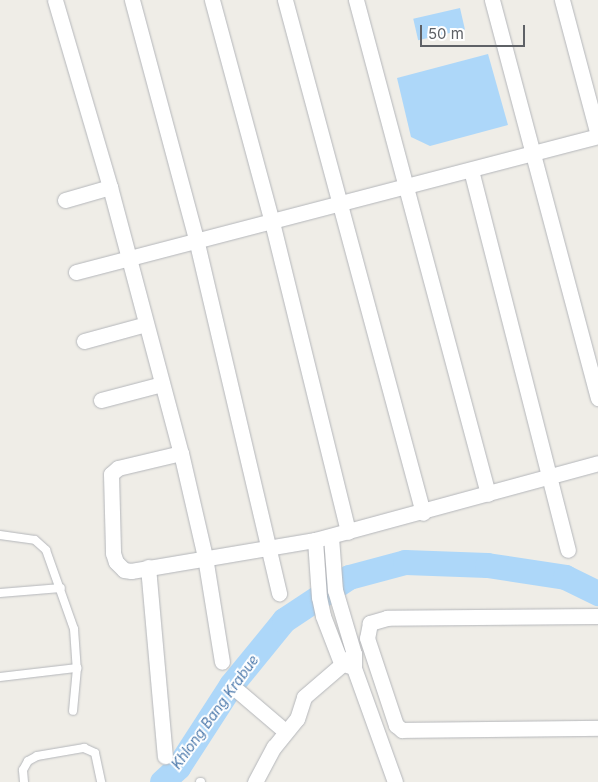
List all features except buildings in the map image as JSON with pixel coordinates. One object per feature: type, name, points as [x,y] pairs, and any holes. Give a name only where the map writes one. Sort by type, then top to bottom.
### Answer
[{"type":"street","points":[[55,0],[110,187],[181,453],[205,556],[222,662]]},
{"type":"street","points":[[132,0],[196,239],[270,546],[279,593]]},
{"type":"street","points":[[212,0],[272,222],[348,532]]},
{"type":"street","points":[[285,0],[423,513]]},
{"type":"street","points":[[356,0],[488,494]]},
{"type":"street","points":[[492,0],[598,398]]},
{"type":"street","points":[[76,272],[196,239],[341,205],[598,136],[562,0]]},
{"type":"street","points":[[471,170],[548,478],[568,550]]},
{"type":"street","points":[[65,200],[110,187]]},
{"type":"street","points":[[84,341],[146,324]]},
{"type":"street","points":[[101,400],[162,384]]},
{"type":"street","points":[[181,453],[118,468],[111,474],[109,483],[116,562],[131,571],[205,556],[315,540],[423,513],[598,463]]},
{"type":"street","points":[[331,536],[335,590],[350,662]]},
{"type":"street","points":[[315,540],[318,597],[350,662],[395,782]]},
{"type":"street","points":[[148,567],[165,756]]},
{"type":"street","points":[[598,616],[387,618],[370,623],[367,638],[396,725],[402,730],[598,728]]},
{"type":"street","points":[[255,782],[285,731],[297,719],[304,697],[350,662]]},
{"type":"street","points":[[238,691],[285,731]]},
{"type":"lane","points":[[0,535],[36,540],[46,550],[74,629],[76,668],[73,711]]},
{"type":"lane","points":[[0,594],[61,588]]},
{"type":"lane","points":[[0,678],[76,668]]},
{"type":"lane","points":[[24,782],[23,770],[28,761],[37,756],[84,748],[95,753],[102,782]]},
{"type":"water","points":[[460,8],[465,29],[418,40],[413,19]]},
{"type":"water","points":[[488,54],[508,125],[430,146],[411,137],[397,78]]},
{"type":"waterway","name":"Khlong Bang Krabue","points":[[162,782],[178,767],[231,685],[284,620],[349,577],[405,562],[487,565],[565,577],[598,593]]}]
